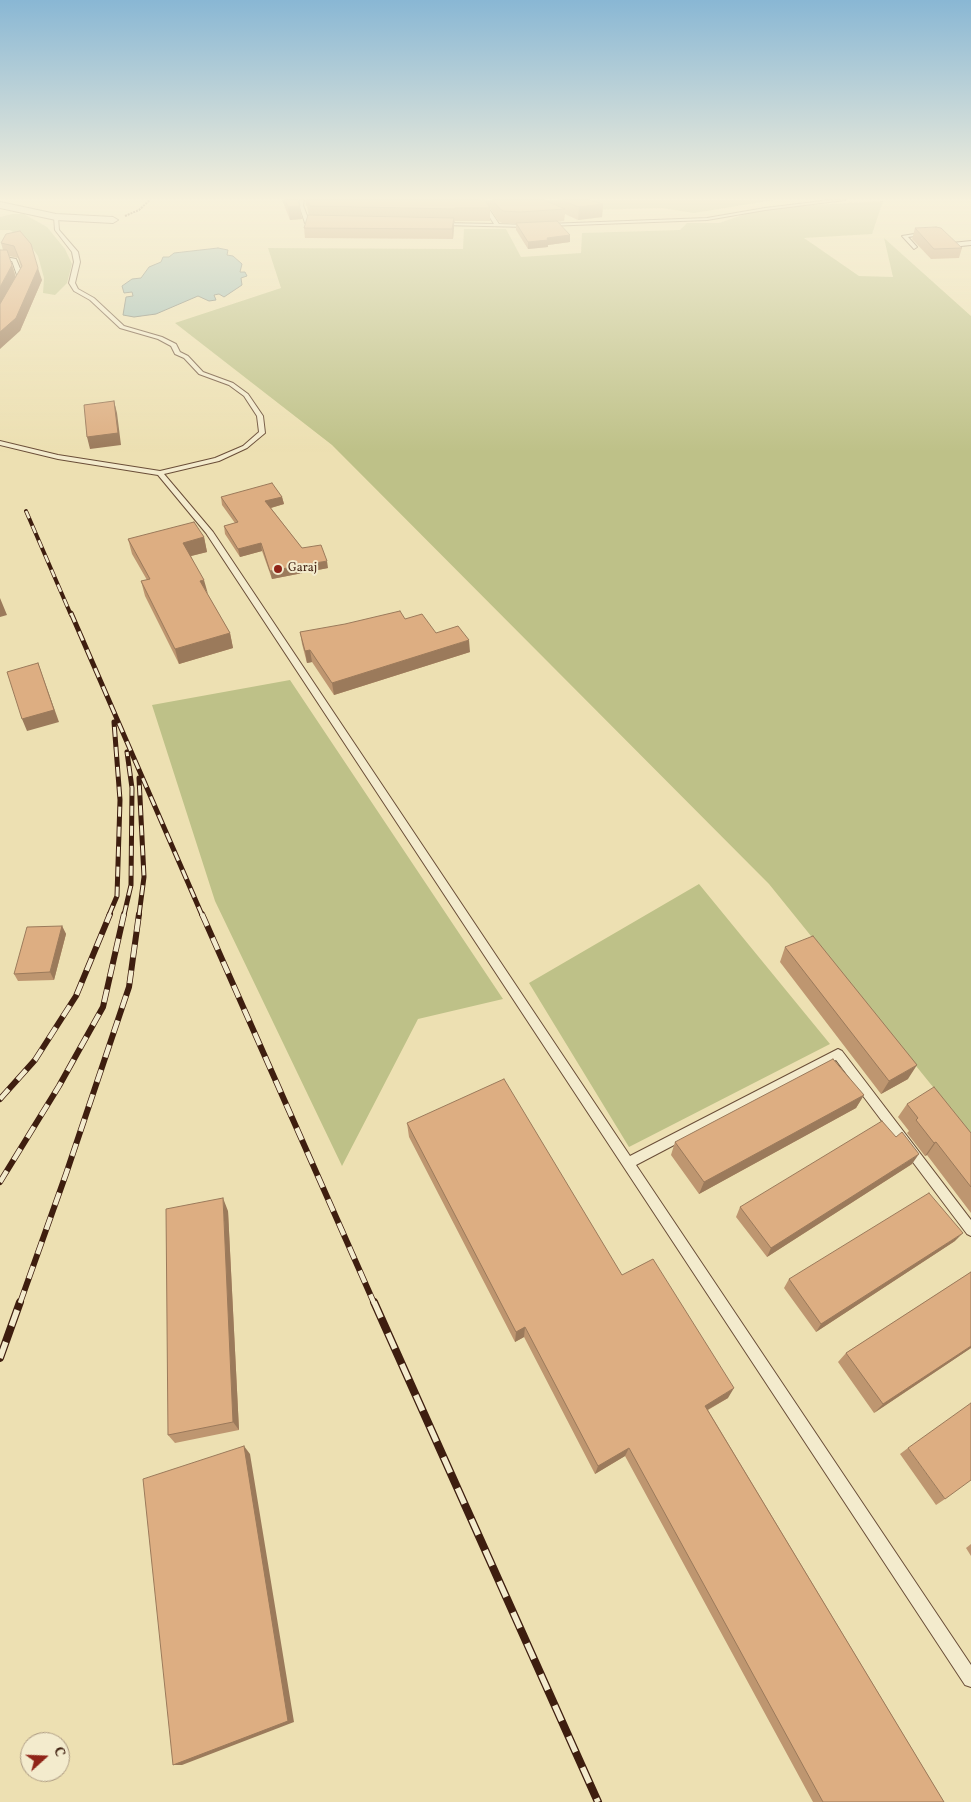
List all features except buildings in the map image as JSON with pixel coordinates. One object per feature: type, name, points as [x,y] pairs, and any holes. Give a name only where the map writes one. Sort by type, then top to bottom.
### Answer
[{"type":"lane","points":[[0,443],[58,457],[160,473],[217,460],[245,447],[262,433],[260,416],[246,395],[231,384],[201,373],[186,356],[177,353],[174,346],[160,338],[122,327],[92,299],[76,290],[73,284]]},
{"type":"lane","points":[[160,473],[209,532],[971,1679]]},
{"type":"lane","points":[[628,1163],[838,1054],[971,1230]]},
{"type":"green space","points":[[44,284],[66,284],[55,295],[43,293]]},
{"type":"green space","points":[[280,284],[935,284],[971,316],[971,1134],[769,884],[332,445],[175,323],[281,288]]},
{"type":"green space","points":[[290,680],[503,999],[418,1019],[342,1166],[215,901],[152,705]]},
{"type":"green space","points":[[699,884],[830,1044],[629,1147],[529,983]]},
{"type":"water","points":[[125,284],[242,285],[224,297],[219,294],[214,295],[216,300],[209,301],[198,296],[156,314],[134,317],[123,315],[126,297],[133,296],[132,292],[124,293],[122,286]]},
{"type":"railway","points":[[26,511],[71,615]]},
{"type":"railway","points":[[71,613],[202,915]]},
{"type":"railway","points":[[109,915],[117,896],[120,800],[114,722]]},
{"type":"railway","points":[[124,915],[131,885],[132,788],[127,752]]},
{"type":"railway","points":[[139,778],[144,877],[139,915]]},
{"type":"railway","points":[[0,1099],[35,1060],[76,996],[110,914]]},
{"type":"railway","points":[[0,1182],[59,1086],[103,1007],[124,914]]},
{"type":"railway","points":[[20,1303],[129,987],[139,914]]},
{"type":"railway","points":[[202,914],[374,1303]]},
{"type":"railway","points":[[0,1358],[20,1302]]},
{"type":"railway","points":[[374,1302],[598,1802]]},
{"type":"place","name":"Garaj","points":[[278,569]]}]
